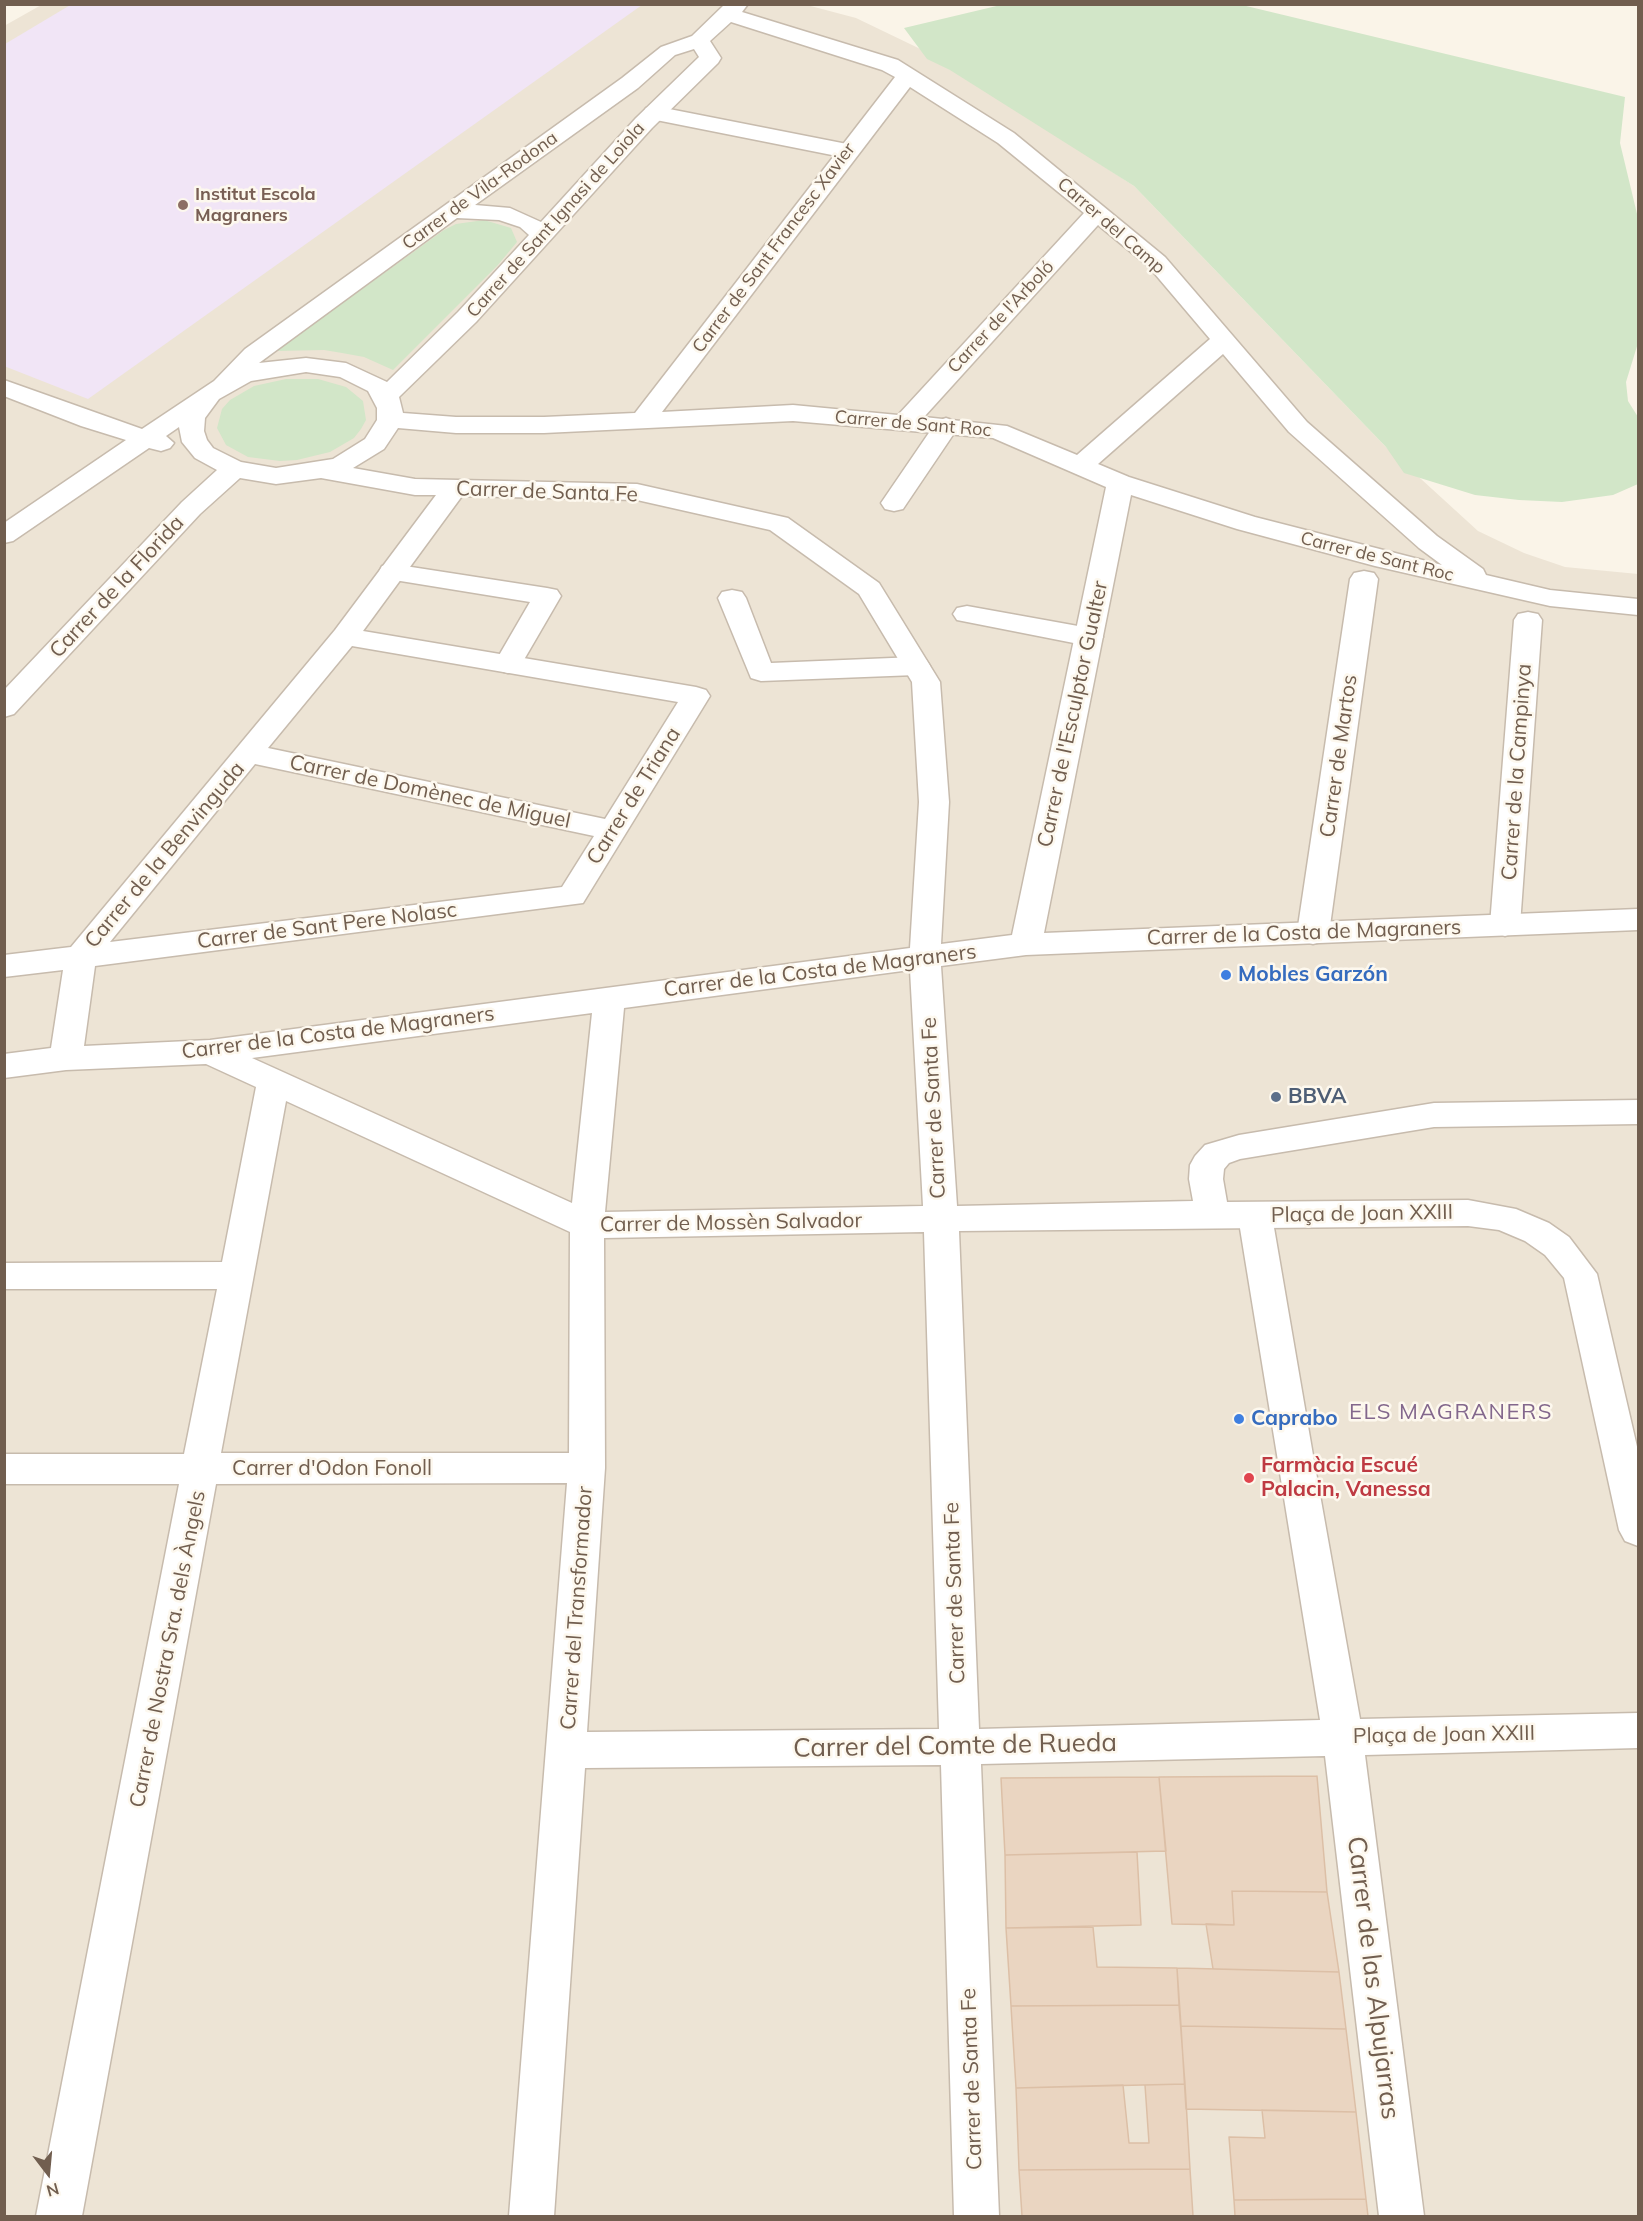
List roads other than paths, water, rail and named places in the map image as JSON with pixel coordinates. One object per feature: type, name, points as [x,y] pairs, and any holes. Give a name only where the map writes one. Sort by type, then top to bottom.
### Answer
[{"type":"street","name":"Carrer de Vila-Rodona","points":[[4,534],[217,389],[254,354],[630,83],[668,51],[699,40],[733,9]]},
{"type":"street","name":"Carrer del Camp","points":[[733,9],[890,65],[1006,138],[1157,262],[1298,427],[1428,542],[1484,583]]},
{"type":"street","name":"Carrer de Sant Ignasi de Loiola","points":[[388,408],[443,341],[654,113],[710,58],[699,40]]},
{"type":"street","name":"Carrer de Sant Francesc Xavier","points":[[643,420],[847,151],[907,76]]},
{"type":"street","points":[[654,113],[847,151]]},
{"type":"street","name":"Carrer de Vila-Rodona","points":[[451,211],[502,213],[528,222],[543,235]]},
{"type":"street","name":"Carrer de l'Arboló","points":[[905,422],[1097,213]]},
{"type":"street","points":[[1080,466],[1224,340]]},
{"type":"street","points":[[4,387],[90,421],[226,466],[276,476],[321,470],[361,455],[375,444],[388,408],[377,386],[346,370],[306,365],[262,370],[217,389],[199,406],[192,418],[191,431],[195,442],[204,453],[226,466]]},
{"type":"street","name":"Carrer de Sant Roc","points":[[388,408],[456,424],[544,426],[793,413],[998,431],[1120,483],[1246,524],[1550,598],[1638,607]]},
{"type":"street","points":[[894,503],[946,426]]},
{"type":"street","name":"Carrer de la Florida","points":[[4,708],[191,508],[226,466]]},
{"type":"street","name":"Carrer de Santa Fe","points":[[321,470],[406,486],[637,492],[779,524],[869,589],[926,682],[934,802],[925,958],[941,1221],[977,2217]]},
{"type":"street","name":"Carrer de l'Esculptor Gualter","points":[[1026,944],[1120,483]]},
{"type":"street","name":"Carrer de la Benvinguda","points":[[81,956],[345,636],[454,489]]},
{"type":"street","points":[[345,636],[508,664],[547,596],[393,572]]},
{"type":"street","name":"Carrer de Martos","points":[[1313,933],[1364,579]]},
{"type":"street","points":[[732,598],[761,672],[916,666]]},
{"type":"street","points":[[967,614],[1089,637]]},
{"type":"street","name":"Carrer de la Campinya","points":[[1505,925],[1528,620]]},
{"type":"street","name":"Carrer de Triana","points":[[508,664],[696,696],[572,896]]},
{"type":"street","name":"Carrer de Domènec de Miguel","points":[[249,753],[611,830]]},
{"type":"street","name":"Carrer de Sant Pere Nolasc","points":[[4,966],[572,896]]},
{"type":"street","name":"Carrer de la Costa de Magraners","points":[[4,1066],[66,1058],[210,1052],[1026,944],[1638,920]]},
{"type":"street","points":[[66,1058],[81,956]]},
{"type":"street","name":"Carrer del Transformador","points":[[531,2217],[587,1467],[586,1225],[609,999]]},
{"type":"street","name":"Carrer de Mossèn Salvador","points":[[210,1052],[586,1225],[941,1221],[1212,1214],[1255,1216]]},
{"type":"street","name":"Carrer de Nostra Sra. dels Àngels","points":[[60,2217],[273,1082]]},
{"type":"street","points":[[1212,1214],[1206,1179],[1207,1166],[1217,1154],[1239,1147],[1434,1115],[1638,1112]]},
{"type":"street","name":"Plaça de Joan XXIII","points":[[1638,1530],[1580,1274],[1557,1246],[1537,1232],[1504,1218],[1468,1213],[1255,1216],[1343,1739],[1638,1730]]},
{"type":"street","points":[[4,1276],[238,1275]]},
{"type":"street","name":"Carrer d'Odon Fonoll","points":[[4,1469],[587,1467]]},
{"type":"street","name":"Carrer del Comte de Rueda","points":[[567,1750],[961,1747],[1343,1739]]},
{"type":"street","name":"Carrer de las Alpujarras","points":[[1343,1739],[1402,2217]]},
{"type":"place","name":"Institut Escola Magraners","points":[[183,205]]},
{"type":"place","name":"Mobles Garzón","points":[[1226,975]]},
{"type":"place","name":"BBVA","points":[[1276,1097]]},
{"type":"place","name":"Caprabo","points":[[1239,1419]]},
{"type":"place","name":"Farmàcia Escué Palacin, Vanessa","points":[[1249,1478]]},
{"type":"district","name":"ELS MAGRANERS","points":[[1451,1412]]}]
